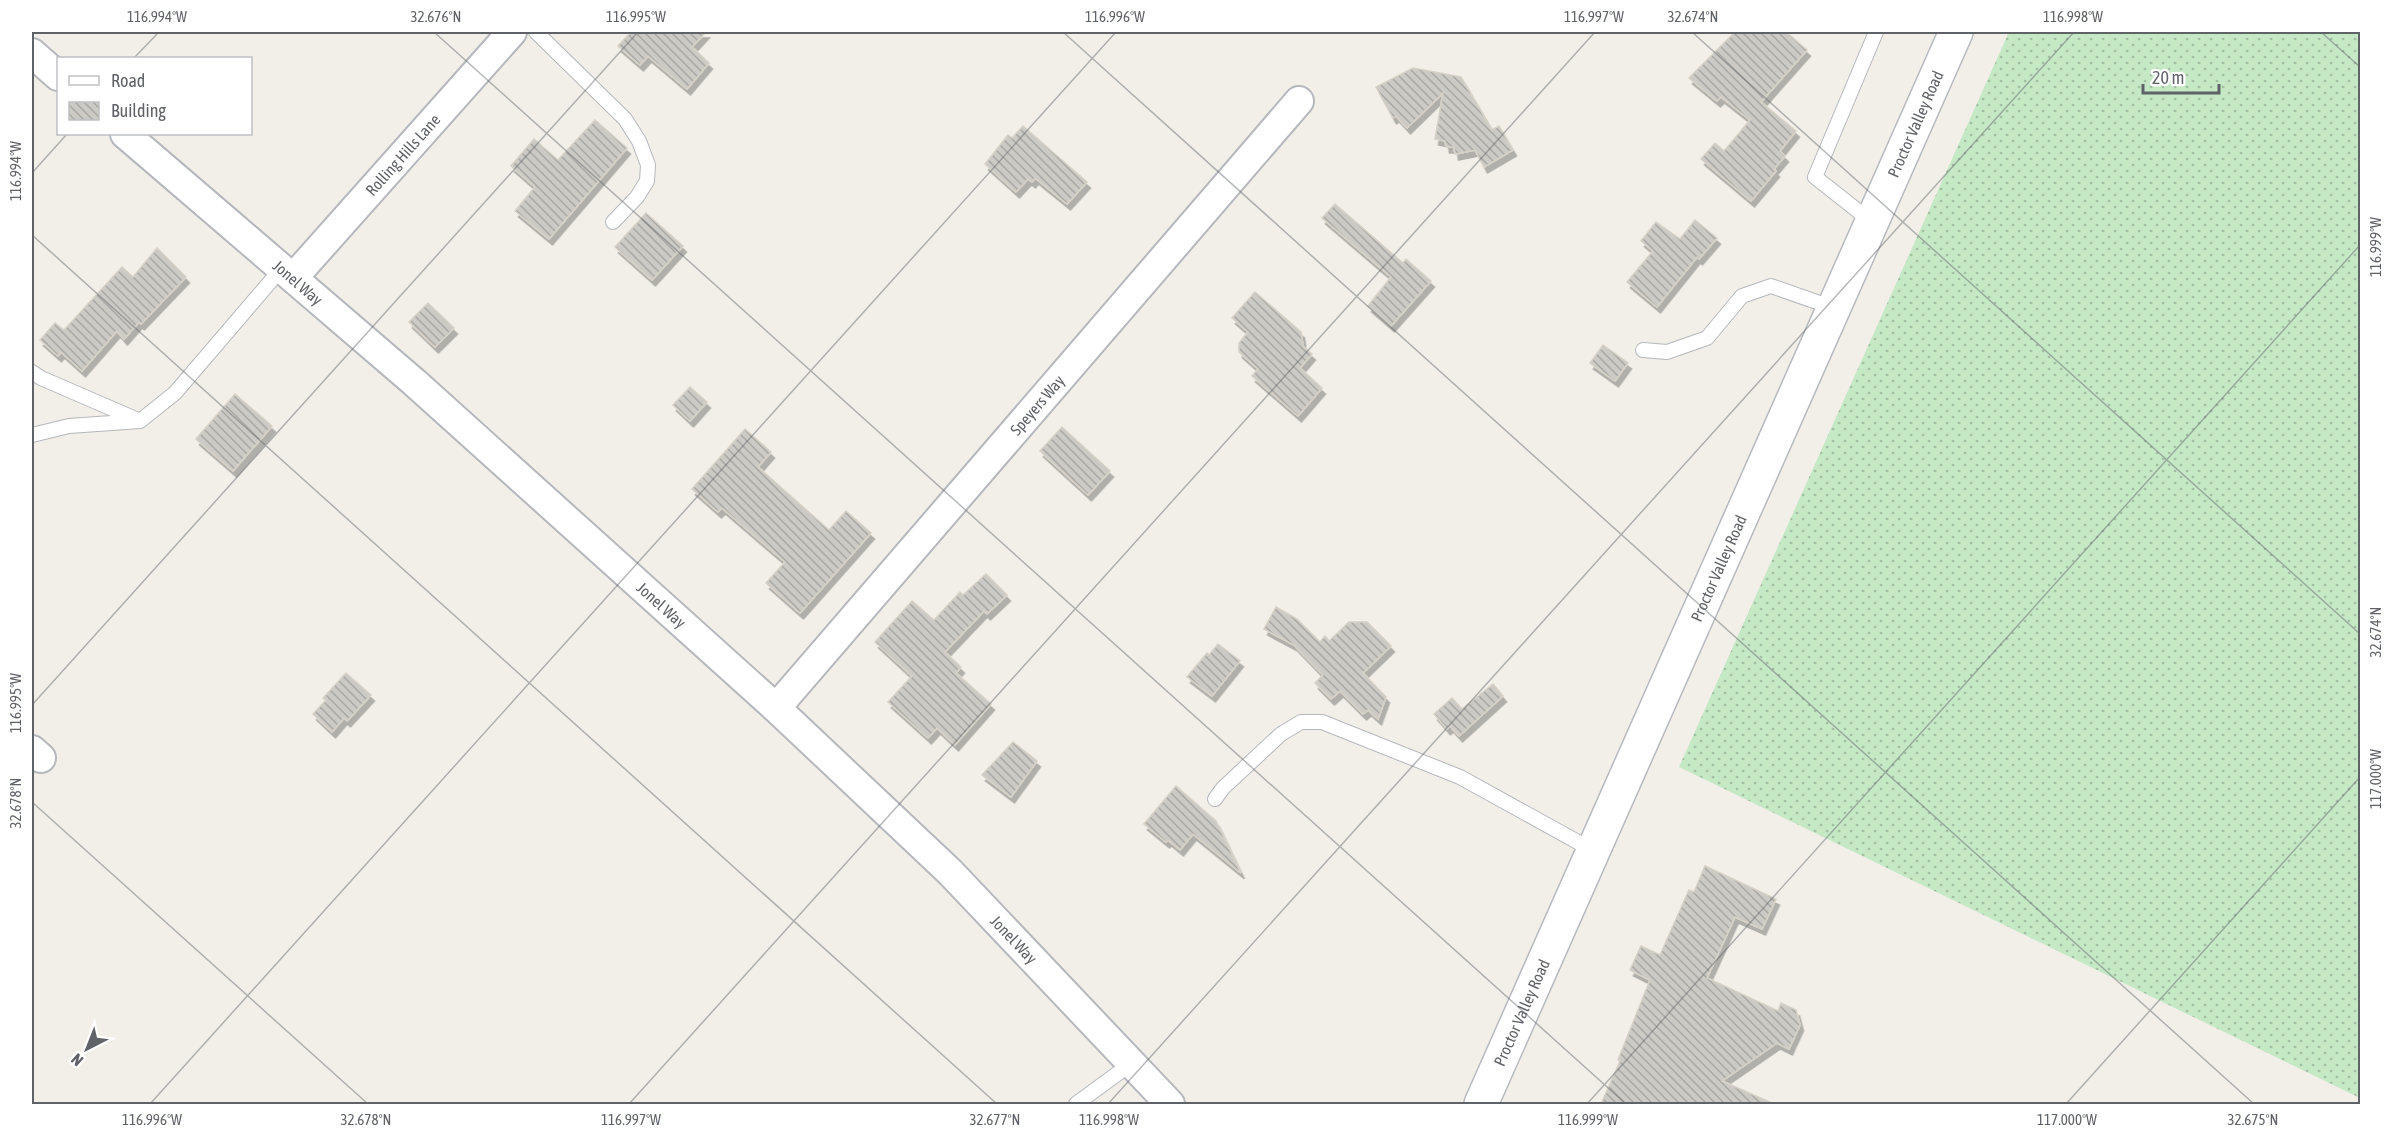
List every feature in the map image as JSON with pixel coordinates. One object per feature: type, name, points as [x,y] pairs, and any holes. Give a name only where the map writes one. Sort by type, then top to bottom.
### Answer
[{"type":"street","name":"Rolling Hills Lane","points":[[287,273],[512,32]]},
{"type":"street","name":"Proctor Valley Road","points":[[1481,1104],[1956,32]]},
{"type":"street","points":[[32,53],[57,75]]},
{"type":"street","name":"Speyers Way","points":[[776,708],[1299,101]]},
{"type":"street","name":"Jonel Way","points":[[126,135],[414,382],[776,708],[950,872],[1170,1104]]},
{"type":"lane","points":[[536,32],[625,119],[639,141],[648,165],[646,180],[637,197],[614,222]]},
{"type":"lane","points":[[1872,222],[1815,177],[1876,32]]},
{"type":"lane","points":[[32,435],[69,426],[140,421],[175,393],[287,273]]},
{"type":"lane","points":[[1643,350],[1667,352],[1707,338],[1742,296],[1771,286],[1834,308]]},
{"type":"lane","points":[[32,372],[140,421]]},
{"type":"lane","points":[[1215,799],[1223,788],[1281,734],[1301,722],[1322,722],[1460,777],[1594,851]]},
{"type":"lane","points":[[1076,1104],[1132,1063]]},
{"type":"green space","points":[[2009,32],[2360,32],[2360,1098],[1679,767]]},
{"type":"building","points":[[631,32],[706,32],[692,47],[709,63],[687,89],[648,56],[640,65],[618,46]]},
{"type":"building","points":[[1735,32],[1786,32],[1807,50],[1761,102],[1796,131],[1780,151],[1785,156],[1774,169],[1776,171],[1751,201],[1701,159],[1715,143],[1724,151],[1750,120],[1721,97],[1717,101],[1689,78]]},
{"type":"building","points":[[1413,68],[1461,77],[1492,130],[1499,126],[1513,150],[1484,167],[1475,150],[1455,154],[1454,147],[1446,147],[1445,141],[1435,139],[1443,93],[1407,128],[1396,116],[1393,118],[1376,87]]},
{"type":"building","points":[[595,120],[627,148],[549,239],[515,211],[535,187],[511,166],[534,139],[558,160]]},
{"type":"building","points":[[1023,126],[1087,182],[1067,204],[1035,178],[1032,182],[1028,179],[1016,192],[985,164],[1008,135],[1012,138]]},
{"type":"building","points":[[1335,204],[1403,263],[1406,259],[1431,281],[1391,326],[1368,306],[1391,277],[1322,218]]},
{"type":"building","points":[[646,213],[683,246],[652,280],[615,247]]},
{"type":"building","points":[[1695,220],[1717,238],[1699,259],[1697,257],[1657,307],[1627,282],[1653,251],[1641,241],[1656,222],[1680,239]]},
{"type":"building","points":[[157,248],[186,277],[124,339],[117,331],[82,371],[61,352],[58,356],[40,340],[55,323],[64,330],[122,267],[133,277]]},
{"type":"building","points":[[1255,292],[1301,332],[1303,346],[1312,354],[1300,368],[1322,388],[1298,416],[1252,376],[1258,369],[1239,352],[1239,343],[1248,332],[1232,318]]},
{"type":"building","points":[[428,303],[454,328],[435,347],[409,322]]},
{"type":"building","points":[[1603,345],[1628,363],[1615,381],[1590,363]]},
{"type":"building","points":[[690,387],[707,402],[690,421],[673,405]]},
{"type":"building","points":[[235,394],[272,426],[233,471],[196,439]]},
{"type":"building","points":[[1062,427],[1110,471],[1088,495],[1040,451]]},
{"type":"building","points":[[745,429],[771,452],[758,467],[829,530],[846,511],[871,533],[800,613],[766,583],[785,562],[722,508],[718,512],[692,489]]},
{"type":"building","points":[[986,574],[1007,595],[987,614],[984,611],[945,652],[961,667],[956,673],[991,704],[955,745],[937,728],[928,738],[888,702],[912,676],[875,642],[912,601],[934,620],[960,592],[963,595]]},
{"type":"building","points":[[1276,607],[1297,619],[1320,642],[1325,636],[1329,641],[1349,622],[1367,622],[1391,646],[1363,673],[1386,697],[1378,719],[1368,710],[1363,714],[1340,691],[1331,699],[1315,683],[1323,675],[1294,645],[1264,629]]},
{"type":"building","points":[[1218,644],[1240,661],[1212,696],[1187,677],[1207,653],[1209,655]]},
{"type":"building","points":[[346,673],[371,695],[347,721],[344,718],[332,732],[313,714],[326,700],[323,698]]},
{"type":"building","points":[[1493,684],[1503,696],[1459,736],[1450,726],[1447,729],[1434,714],[1452,698],[1462,709]]},
{"type":"building","points":[[1013,742],[1037,761],[1011,797],[982,775]]},
{"type":"building","points":[[1176,786],[1216,821],[1241,873],[1193,834],[1180,850],[1144,824]]},
{"type":"building","points":[[1705,866],[1776,899],[1762,929],[1735,917],[1707,978],[1778,1011],[1781,1003],[1796,1010],[1800,1025],[1789,1049],[1777,1043],[1722,1081],[1774,1104],[1601,1104],[1620,1061],[1618,1060],[1650,980],[1630,970],[1641,946],[1660,955],[1689,890],[1694,892]]}]
